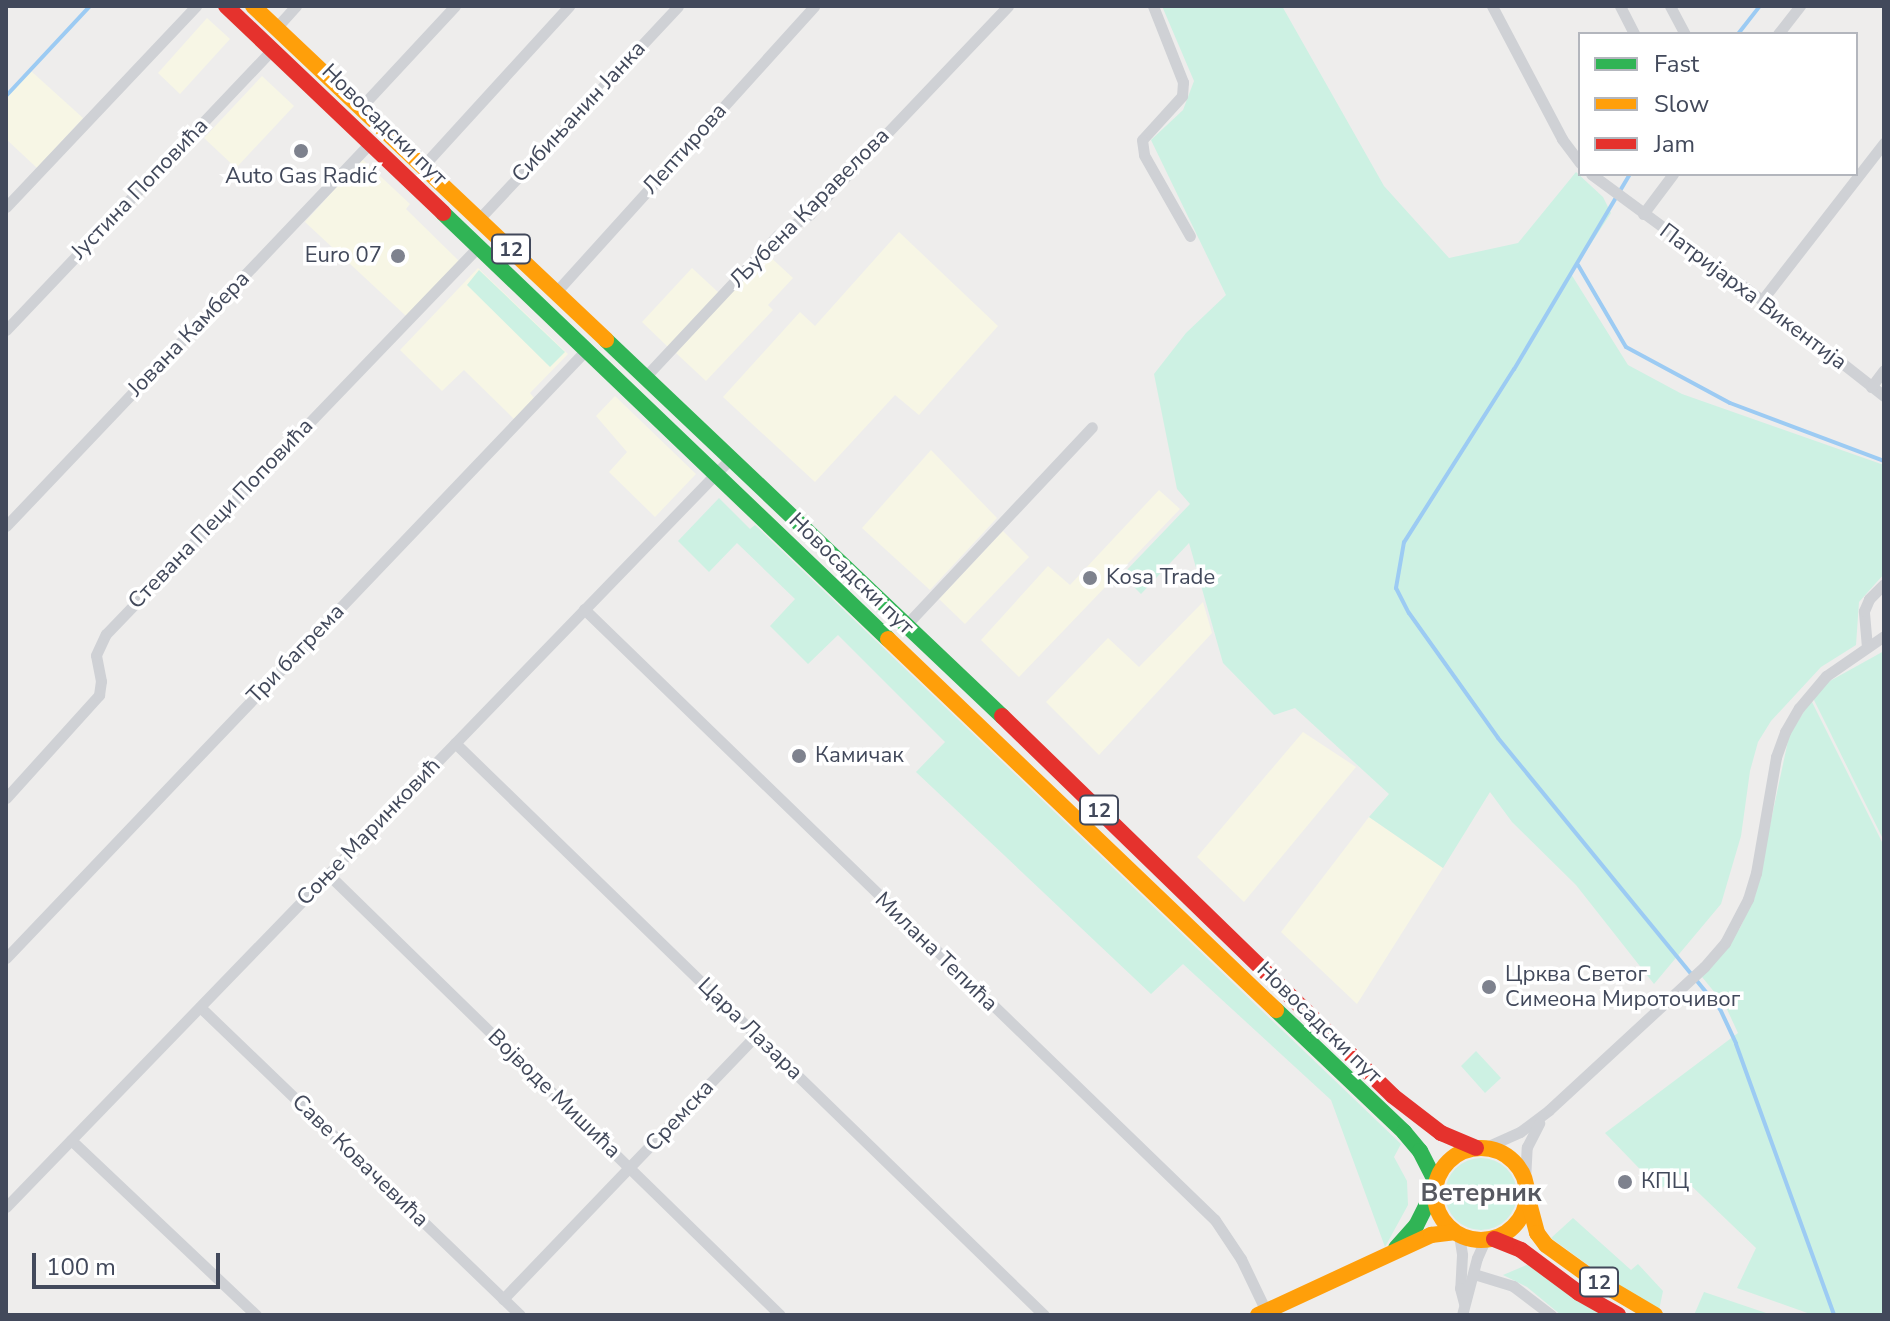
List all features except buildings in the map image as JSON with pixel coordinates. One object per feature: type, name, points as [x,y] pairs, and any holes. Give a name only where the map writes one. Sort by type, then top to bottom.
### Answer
[{"type":"main road","name":"Новосадски пут","points":[[226,6],[1404,1132],[1420,1151],[1435,1186]]},
{"type":"main road","name":"Новосадски пут","points":[[253,6],[907,624],[1393,1096],[1441,1133],[1480,1148]]},
{"type":"main road","points":[[1386,1258],[1416,1226],[1448,1161],[1480,1148]]},
{"type":"main road","name":"12","points":[[1480,1148],[1513,1160],[1526,1188],[1537,1233],[1546,1245],[1589,1276],[1655,1315]]},
{"type":"main road","name":"12","points":[[1435,1186],[1439,1214],[1456,1233],[1521,1250],[1579,1293],[1618,1315]]},
{"type":"main road","points":[[1489,1240],[1515,1226],[1526,1188]]},
{"type":"main road","points":[[1262,1313],[1431,1235],[1456,1233]]},
{"type":"street","points":[[6,207],[196,6]]},
{"type":"street","points":[[276,28],[296,6]]},
{"type":"street","points":[[361,107],[455,6]]},
{"type":"street","points":[[423,166],[569,6]]},
{"type":"street","name":"Сибињанин Јанка","points":[[479,219],[678,6]]},
{"type":"street","name":"Лептирова","points":[[556,292],[814,6]]},
{"type":"street","name":"Љубена Каравелова","points":[[646,376],[778,235],[810,214],[1008,6]]},
{"type":"street","points":[[1153,6],[1183,82],[1178,105],[1142,140],[1144,155],[1190,236]]},
{"type":"street","points":[[1492,6],[1562,139],[1578,160]]},
{"type":"street","points":[[1620,6],[1633,32]]},
{"type":"street","points":[[1670,6],[1684,32]]},
{"type":"street","points":[[1780,32],[1800,6]]},
{"type":"street","name":"Јустина Поповића","points":[[6,330],[273,49]]},
{"type":"street","name":"Јована Камбера","points":[[6,526],[371,142]]},
{"type":"street","points":[[1762,300],[1884,143]]},
{"type":"street","name":"Патријарха Викентија","points":[[1593,176],[1762,300],[1884,396]]},
{"type":"street","points":[[1643,214],[1672,176]]},
{"type":"street","name":"Стевана Пеци Поповића","points":[[6,798],[99,695],[101,681],[96,655],[106,634],[478,247]]},
{"type":"street","name":"Три багрема","points":[[6,958],[586,350]]},
{"type":"street","points":[[1871,387],[1884,370]]},
{"type":"street","name":"Новосадски пут","points":[[907,624],[1092,427]]},
{"type":"street","name":"Соње Маринковић","points":[[6,1207],[732,457]]},
{"type":"street","points":[[1867,647],[1864,611],[1869,599],[1884,584]]},
{"type":"street","name":"Милана Тепића","points":[[584,609],[1215,1220],[1241,1259],[1262,1313]]},
{"type":"street","points":[[1480,1148],[1520,1132],[1549,1110],[1725,943],[1748,899],[1756,873],[1776,757],[1785,732],[1799,708],[1826,676],[1884,636]]},
{"type":"street","name":"Цара Лазара","points":[[455,743],[1044,1315]]},
{"type":"street","name":"Војводе Мишића","points":[[328,874],[780,1315]]},
{"type":"street","name":"Саве Ковачевића","points":[[200,1007],[520,1315]]},
{"type":"street","name":"Сремска","points":[[503,1299],[756,1035]]},
{"type":"street","points":[[1526,1188],[1529,1140],[1549,1110]]},
{"type":"street","points":[[71,1140],[256,1315]]},
{"type":"street","points":[[1456,1233],[1463,1309]]},
{"type":"street","points":[[1463,1309],[1489,1240]]},
{"type":"street","points":[[1474,1274],[1513,1286],[1551,1315]]},
{"type":"shaded area","points":[[207,18],[230,39],[180,94],[158,73]]},
{"type":"shaded area","points":[[31,71],[83,118],[37,168],[6,139],[6,98]]},
{"type":"shaded area","points":[[262,76],[294,106],[236,168],[204,138]]},
{"type":"shaded area","points":[[362,159],[410,204],[406,209],[459,261],[406,316],[305,222]]},
{"type":"shaded area","points":[[899,232],[998,326],[919,415],[895,395],[815,482],[723,397],[800,312],[815,326]]},
{"type":"shaded area","points":[[767,254],[793,278],[768,305],[773,310],[706,381],[676,353]]},
{"type":"shaded area","points":[[478,268],[568,354],[530,393],[534,398],[514,419],[464,370],[442,391],[400,350]]},
{"type":"shaded area","points":[[692,268],[719,293],[668,347],[642,322]]},
{"type":"shaded area","points":[[615,396],[696,474],[655,517],[609,472],[627,452],[596,416]]},
{"type":"shaded area","points":[[931,450],[997,518],[930,590],[862,528]]},
{"type":"shaded area","points":[[1159,490],[1180,509],[1019,677],[981,640],[1048,566],[1070,585]]},
{"type":"shaded area","points":[[1003,531],[1029,557],[965,624],[939,599]]},
{"type":"shaded area","points":[[1203,602],[1212,633],[1099,755],[1046,702],[1108,638],[1139,667]]},
{"type":"shaded area","points":[[1303,732],[1356,767],[1244,902],[1197,857]]},
{"type":"shaded area","points":[[1369,817],[1443,868],[1357,1004],[1281,932]]},
{"type":"green space","points":[[1162,6],[1282,6],[1384,186],[1449,258],[1518,243],[1576,172],[1603,197],[1611,213],[1571,274],[1628,365],[1682,394],[1884,465],[1884,574],[1859,602],[1856,645],[1821,667],[1771,721],[1758,742],[1750,771],[1741,836],[1721,904],[1654,984],[1576,885],[1512,822],[1490,792],[1443,868],[1369,817],[1389,794],[1295,708],[1274,715],[1223,663],[1189,543],[1141,594],[1122,575],[1190,504],[1177,489],[1154,374],[1186,333],[1226,295],[1151,140],[1183,110],[1194,81]]},
{"type":"green space","points":[[479,270],[565,352],[550,367],[467,285]]},
{"type":"green space","points":[[719,498],[750,529],[755,525],[1401,1144],[1394,1157],[1407,1181],[1408,1205],[1385,1247],[1331,1100],[1183,964],[1151,994],[916,772],[945,742],[838,635],[808,664],[770,626],[795,599],[737,543],[709,572],[678,541]]},
{"type":"green space","points":[[1884,651],[1884,841],[1810,692]]},
{"type":"green space","points":[[1811,700],[1884,846],[1884,1315],[1813,1315],[1737,1288],[1756,1248],[1678,1173],[1660,1190],[1605,1133],[1738,1033],[1725,1005],[1702,977],[1740,928],[1755,896],[1789,736]]},
{"type":"green space","points":[[1476,1051],[1501,1078],[1485,1093],[1461,1066]]},
{"type":"green space","points":[[1481,1158],[1501,1164],[1511,1174],[1517,1194],[1511,1214],[1501,1224],[1481,1230],[1461,1224],[1451,1214],[1445,1194],[1451,1174],[1461,1164]]},
{"type":"green space","points":[[1573,1218],[1631,1270],[1638,1264],[1663,1291],[1659,1310],[1610,1281],[1551,1238]]},
{"type":"green space","points":[[1529,1264],[1607,1315],[1561,1315],[1527,1287],[1503,1275]]},
{"type":"green space","points":[[1704,1292],[1772,1315],[1694,1315]]},
{"type":"waterway","points":[[6,96],[90,6]]},
{"type":"waterway","points":[[1740,32],[1760,6]]},
{"type":"waterway","points":[[1629,176],[1514,369],[1404,542],[1396,588],[1409,613],[1498,738],[1720,1009],[1736,1044],[1834,1315]]},
{"type":"waterway","points":[[1578,265],[1626,347],[1730,403],[1884,461]]},
{"type":"traffic: fast","points":[[443,213],[888,639]]},
{"type":"traffic: fast","points":[[606,340],[1002,716]]},
{"type":"traffic: fast","points":[[1276,1010],[1404,1132],[1420,1151],[1436,1182]]},
{"type":"traffic: fast","points":[[1396,1248],[1416,1226],[1434,1190]]},
{"type":"traffic: slow","points":[[253,6],[606,340]]},
{"type":"traffic: slow","points":[[888,639],[1276,1010]]},
{"type":"traffic: slow","points":[[1472,1148],[1490,1148],[1507,1155],[1520,1168],[1527,1194],[1520,1220],[1507,1233],[1490,1240],[1472,1240],[1455,1233],[1442,1220],[1435,1203],[1435,1185],[1442,1168],[1455,1155],[1472,1148]]},
{"type":"traffic: slow","points":[[1528,1199],[1537,1233],[1546,1245],[1589,1276],[1655,1315]]},
{"type":"traffic: slow","points":[[1258,1315],[1431,1235],[1454,1232]]},
{"type":"traffic: jam","points":[[226,6],[443,213]]},
{"type":"traffic: jam","points":[[1002,716],[1393,1096],[1441,1133],[1476,1148]]},
{"type":"traffic: jam","points":[[1494,1239],[1521,1250],[1579,1293],[1618,1315]]},
{"type":"place","name":"Auto Gas Radić","points":[[301,151]]},
{"type":"place","name":"Euro 07","points":[[398,256]]},
{"type":"place","name":"Kosa Trade","points":[[1090,578]]},
{"type":"place","name":"Камичак","points":[[799,756]]},
{"type":"place","name":"Црква Светог Симеона Мироточивог","points":[[1489,987]]},
{"type":"place","name":"КПЦ","points":[[1625,1182]]},
{"type":"district","name":"Ветерник","points":[[1481,1193]]}]
